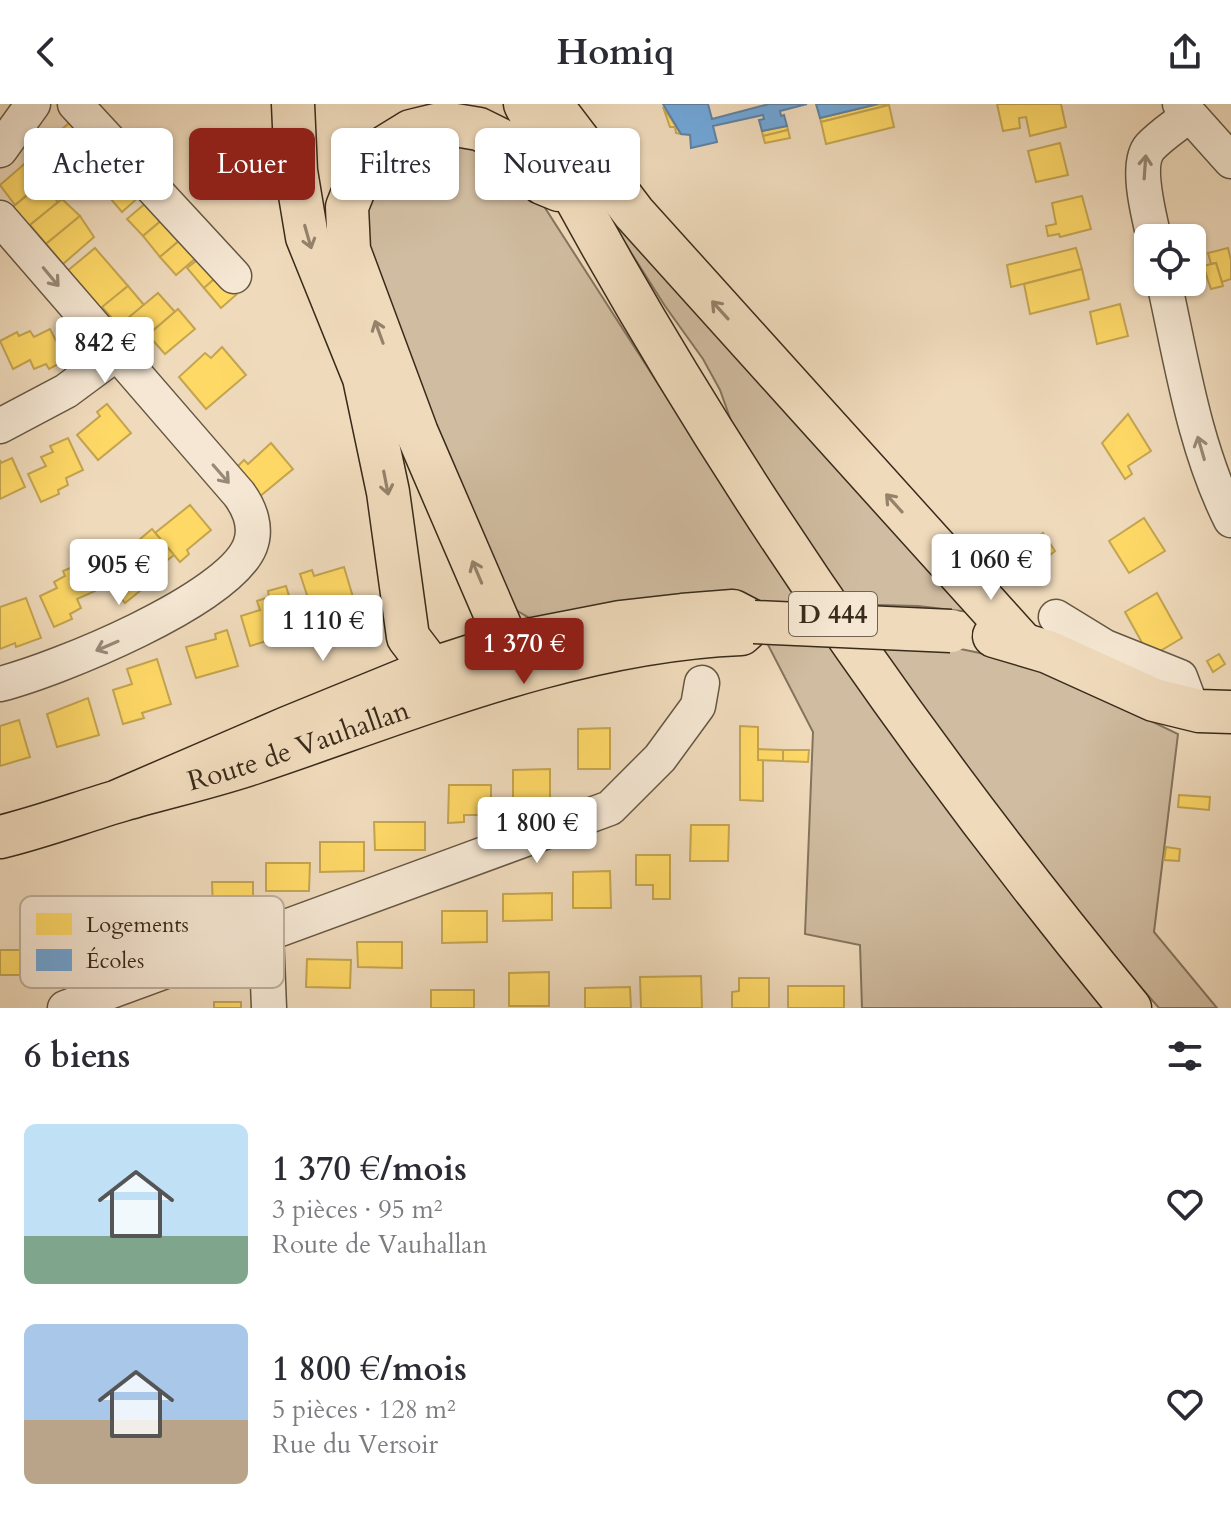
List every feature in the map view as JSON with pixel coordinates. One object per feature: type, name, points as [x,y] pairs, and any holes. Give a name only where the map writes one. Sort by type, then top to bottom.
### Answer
[{"type":"main road","points":[[293,104],[296,171],[307,237],[364,378],[421,653],[480,687],[496,668],[508,644],[417,433],[349,250],[347,207],[361,172],[385,147],[411,131],[444,123],[475,128]]},
{"type":"main road","name":"D 444","points":[[525,104],[538,128]]},
{"type":"main road","points":[[551,104],[634,213],[1022,643]]},
{"type":"main road","name":"D 444","points":[[576,200],[646,322],[783,539],[903,716],[1008,858],[1130,1008]]},
{"type":"main road","name":"Route de Vauhallan","points":[[118,801],[287,728],[305,707],[365,681],[394,657],[508,644],[620,622],[682,615],[733,611],[754,622],[992,635],[1022,643],[1154,700],[1212,711]]},
{"type":"main road","name":"Route de Vauhallan","points":[[0,837],[254,763],[349,728],[568,659],[624,646],[741,634],[754,622]]},
{"type":"street","points":[[0,150],[33,104]]},
{"type":"street","points":[[75,104],[234,276]]},
{"type":"street","points":[[1152,224],[1142,169],[1144,157],[1150,147],[1187,113],[1231,161]]},
{"type":"street","points":[[0,218],[239,494],[247,505],[253,533],[242,560],[225,578],[167,613],[122,639],[73,660],[0,684]]},
{"type":"street","points":[[1167,296],[1202,451],[1214,486],[1231,520]]},
{"type":"street","points":[[0,426],[66,391],[116,354]]},
{"type":"street","points":[[1056,617],[1105,647],[1180,677],[1212,711]]},
{"type":"street","points":[[284,927],[610,808],[660,758],[683,727],[698,706],[702,683]]},
{"type":"street","points":[[65,1008],[119,988]]},
{"type":"street","points":[[268,988],[269,1008]]},
{"type":"shaded area","points":[[469,139],[475,143],[475,200],[540,200],[799,603],[740,601],[531,619],[511,607],[496,590],[352,218],[358,200],[459,200],[459,140]]},
{"type":"shaded area","points":[[598,200],[605,200],[978,613],[918,606],[841,604],[735,432],[720,390],[703,359]]},
{"type":"shaded area","points":[[765,639],[830,641],[1108,1008],[862,1008],[860,945],[805,934],[813,732]]},
{"type":"shaded area","points":[[873,641],[951,647],[1033,664],[1178,734],[1154,932],[1217,1008],[1159,1008],[1047,874]]},
{"type":"building: Logements","points":[[878,104],[889,105],[821,122],[820,118]]},
{"type":"building: Logements","points":[[997,104],[1061,104],[1066,127],[1030,136],[1026,117],[1019,118],[1020,128],[1003,131]]},
{"type":"building: Logements","points":[[889,105],[894,127],[826,144],[821,122]]},
{"type":"building: Logements","points":[[663,107],[681,134],[676,133],[675,127],[670,127]]},
{"type":"building: Logements","points":[[74,119],[82,128],[63,128]]},
{"type":"building: Logements","points":[[787,126],[788,130],[763,136],[762,131]]},
{"type":"building: Logements","points":[[788,130],[790,138],[765,143],[763,136]]},
{"type":"building: Logements","points":[[1060,143],[1068,175],[1036,182],[1028,151]]},
{"type":"building: Logements","points":[[24,164],[24,197],[15,205],[0,185]]},
{"type":"building: Logements","points":[[1082,196],[1091,229],[1060,237],[1059,234],[1048,236],[1046,226],[1056,224],[1052,203]]},
{"type":"building: Logements","points":[[24,198],[58,202],[29,226],[13,207]]},
{"type":"building: Logements","points":[[61,200],[80,216],[46,244],[30,225]]},
{"type":"building: Logements","points":[[112,200],[136,200],[122,212]]},
{"type":"building: Logements","points":[[147,202],[162,220],[143,236],[127,219]]},
{"type":"building: Logements","points":[[80,216],[94,237],[63,264],[46,244]]},
{"type":"building: Logements","points":[[162,220],[180,240],[160,257],[143,236]]},
{"type":"building: Logements","points":[[180,240],[196,258],[176,275],[160,257]]},
{"type":"building: Logements","points":[[95,248],[128,286],[99,310],[66,272]]},
{"type":"building: Logements","points":[[1076,248],[1082,269],[1011,287],[1007,265]]},
{"type":"building: Logements","points":[[1228,248],[1231,279],[1222,282],[1216,263],[1211,264],[1208,253]]},
{"type":"building: Logements","points":[[204,255],[220,274],[204,288],[187,268]]},
{"type":"building: Logements","points":[[1216,263],[1223,286],[1211,289],[1206,265]]},
{"type":"building: Logements","points":[[1082,269],[1089,299],[1030,314],[1024,284]]},
{"type":"building: Logements","points":[[220,274],[237,294],[221,308],[204,288]]},
{"type":"building: Logements","points":[[128,286],[144,305],[119,326],[102,307]]},
{"type":"building: Logements","points":[[158,293],[175,312],[145,337],[128,318]]},
{"type":"building: Logements","points":[[1120,304],[1128,336],[1097,344],[1090,312]]},
{"type":"building: Logements","points":[[178,309],[195,329],[165,354],[148,335]]},
{"type":"building: Logements","points":[[50,329],[66,360],[49,369],[46,364],[34,369],[30,360],[13,369],[0,341],[17,332],[19,336],[30,331],[34,337]]},
{"type":"building: Logements","points":[[222,347],[246,375],[206,409],[179,377],[205,353],[211,358]]},
{"type":"building: Logements","points":[[107,404],[131,433],[98,460],[77,435],[100,416],[97,412]]},
{"type":"building: Logements","points":[[1128,414],[1151,451],[1128,466],[1132,474],[1125,479],[1102,443]]},
{"type":"building: Logements","points":[[68,438],[83,470],[66,478],[68,485],[58,490],[59,494],[41,502],[28,474],[46,466],[41,457],[53,452],[50,446]]},
{"type":"building: Logements","points":[[271,443],[293,469],[259,497],[235,469],[244,460],[248,464]]},
{"type":"building: Logements","points":[[12,458],[25,487],[0,499],[0,460],[1,463]]},
{"type":"building: Logements","points":[[190,505],[211,530],[187,550],[189,554],[180,562],[155,533]]},
{"type":"building: Logements","points":[[1144,518],[1165,551],[1129,573],[1109,541]]},
{"type":"building: Logements","points":[[152,529],[174,555],[136,584],[141,590],[125,603],[99,572],[101,566],[110,559],[114,561]]},
{"type":"building: Logements","points":[[1043,533],[1055,551],[1045,559],[1032,542]]},
{"type":"building: Logements","points":[[82,563],[95,591],[77,599],[81,608],[70,614],[72,619],[54,627],[40,596],[57,588],[54,582],[65,576],[63,571]]},
{"type":"building: Logements","points":[[344,567],[353,597],[312,610],[300,574],[312,570],[314,576]]},
{"type":"building: Logements","points":[[286,586],[296,619],[279,624],[280,631],[269,635],[270,640],[250,646],[241,616],[260,610],[257,601],[269,597],[268,591]]},
{"type":"building: Logements","points":[[1157,593],[1182,638],[1150,657],[1125,612]]},
{"type":"building: Logements","points":[[26,598],[41,638],[0,649],[0,607]]},
{"type":"building: Logements","points":[[227,630],[238,666],[196,678],[186,647],[216,639],[215,634]]},
{"type":"building: Logements","points":[[1219,654],[1225,664],[1213,672],[1207,661]]},
{"type":"building: Logements","points":[[157,659],[171,704],[142,713],[144,718],[123,724],[113,690],[132,684],[127,669]]},
{"type":"building: Logements","points":[[88,698],[99,735],[57,747],[47,714]]},
{"type":"building: Logements","points":[[19,720],[30,757],[0,766],[0,726]]},
{"type":"building: Logements","points":[[740,726],[758,727],[758,760],[763,760],[763,801],[740,800]]},
{"type":"building: Logements","points":[[610,728],[610,769],[578,769],[578,729]]},
{"type":"building: Logements","points":[[758,749],[783,750],[783,761],[758,760]]},
{"type":"building: Logements","points":[[783,750],[809,750],[808,762],[783,761]]},
{"type":"building: Logements","points":[[550,769],[550,802],[513,803],[513,770]]},
{"type":"building: Logements","points":[[449,785],[491,785],[491,815],[464,815],[464,822],[448,823]]},
{"type":"building: Logements","points":[[1179,795],[1210,797],[1209,810],[1178,807]]},
{"type":"building: Logements","points":[[374,822],[425,822],[425,850],[375,850]]},
{"type":"building: Logements","points":[[691,825],[729,825],[728,861],[690,861]]},
{"type":"building: Logements","points":[[320,842],[364,842],[364,871],[320,872]]},
{"type":"building: Logements","points":[[1166,847],[1180,849],[1179,861],[1164,860]]},
{"type":"building: Logements","points":[[636,855],[670,855],[670,899],[653,899],[653,885],[636,885]]},
{"type":"building: Logements","points":[[266,863],[310,863],[309,891],[266,891]]},
{"type":"building: Logements","points":[[610,871],[611,908],[573,908],[573,872]]},
{"type":"building: Logements","points":[[212,882],[253,882],[253,896],[213,896]]},
{"type":"building: Logements","points":[[552,893],[552,920],[503,921],[503,894]]},
{"type":"building: Logements","points":[[442,911],[487,911],[487,942],[442,943]]},
{"type":"building: Logements","points":[[357,942],[402,942],[402,968],[358,967]]},
{"type":"building: Logements","points":[[0,950],[20,950],[20,975],[0,975]]},
{"type":"building: Logements","points":[[307,959],[351,960],[350,988],[306,987]]},
{"type":"building: Logements","points":[[549,972],[549,1006],[509,1006],[509,973]]},
{"type":"building: Logements","points":[[701,976],[702,1008],[641,1008],[640,977]]},
{"type":"building: Logements","points":[[739,978],[769,978],[769,1008],[732,1008],[732,992],[739,991]]},
{"type":"building: Logements","points":[[788,986],[844,986],[844,1008],[788,1008]]},
{"type":"building: Logements","points":[[630,987],[631,1008],[585,1008],[585,988]]},
{"type":"building: Logements","points":[[431,990],[474,990],[474,1008],[431,1008]]},
{"type":"building: Logements","points":[[214,1002],[241,1002],[241,1008],[214,1008]]},
{"type":"building: Écoles","points":[[663,104],[708,104],[712,119],[769,104],[807,104],[780,111],[787,126],[762,131],[759,120],[764,119],[763,115],[713,126],[717,142],[691,148],[690,135],[681,134]]},
{"type":"building: Écoles","points":[[816,104],[878,104],[820,118]]}]
